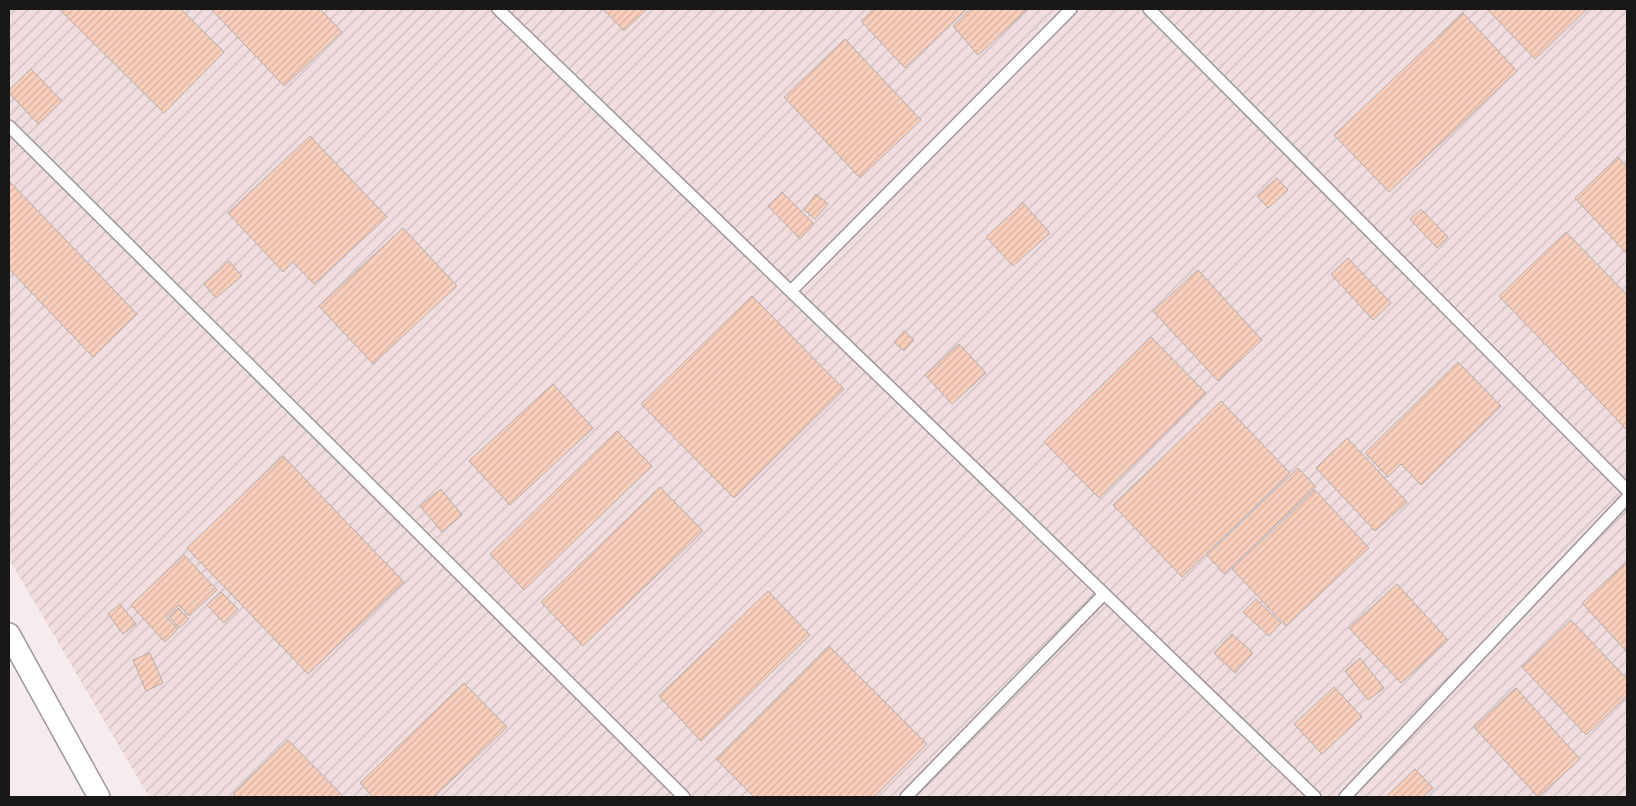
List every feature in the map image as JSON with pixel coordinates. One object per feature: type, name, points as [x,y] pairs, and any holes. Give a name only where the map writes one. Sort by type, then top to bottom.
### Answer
[{"type":"street","points":[[9,634],[98,797]]},
{"type":"lane","points":[[498,9],[1315,797]]},
{"type":"lane","points":[[791,291],[1071,9]]},
{"type":"lane","points":[[1149,9],[1627,490]]},
{"type":"lane","points":[[9,126],[684,797]]},
{"type":"lane","points":[[1345,797],[1627,498]]},
{"type":"lane","points":[[906,797],[1104,594]]},
{"type":"shaded area","points":[[9,9],[1627,9],[1627,797],[149,797],[9,559]]},
{"type":"building","points":[[59,9],[181,9],[224,52],[164,113]]},
{"type":"building","points":[[211,9],[320,9],[342,32],[284,86]]},
{"type":"building","points":[[603,9],[647,9],[624,31]]},
{"type":"building","points":[[874,9],[967,9],[905,68],[861,21]]},
{"type":"building","points":[[970,9],[1028,9],[978,55],[953,26]]},
{"type":"building","points":[[1487,9],[1587,9],[1535,59]]},
{"type":"building","points":[[1463,13],[1517,71],[1389,192],[1334,135]]},
{"type":"building","points":[[845,39],[921,120],[860,178],[784,97]]},
{"type":"building","points":[[31,69],[62,101],[38,124],[9,93],[9,90]]},
{"type":"building","points":[[310,136],[387,217],[314,284],[293,262],[283,272],[228,213]]},
{"type":"building","points":[[1618,157],[1627,167],[1627,254],[1575,198]]},
{"type":"building","points":[[1277,178],[1288,190],[1268,208],[1257,196]]},
{"type":"building","points":[[9,181],[137,314],[93,357],[9,269]]},
{"type":"building","points":[[782,192],[814,224],[800,239],[768,206]]},
{"type":"building","points":[[816,194],[828,204],[815,219],[804,210]]},
{"type":"building","points":[[1023,203],[1050,233],[1013,266],[986,237]]},
{"type":"building","points":[[1421,209],[1448,237],[1437,248],[1410,219]]},
{"type":"building","points":[[403,228],[457,286],[373,364],[319,306]]},
{"type":"building","points":[[1566,232],[1627,295],[1627,430],[1499,296]]},
{"type":"building","points":[[1348,258],[1391,303],[1373,320],[1331,274]]},
{"type":"building","points":[[229,261],[242,276],[216,298],[204,284]]},
{"type":"building","points":[[1198,270],[1262,340],[1218,381],[1153,311]]},
{"type":"building","points":[[752,296],[844,389],[734,498],[641,404]]},
{"type":"building","points":[[904,331],[914,340],[904,351],[894,342]]},
{"type":"building","points":[[1151,337],[1206,393],[1099,498],[1044,442]]},
{"type":"building","points":[[959,344],[986,373],[952,404],[925,375]]},
{"type":"building","points":[[1458,362],[1501,406],[1421,485],[1401,464],[1388,477],[1365,453]]},
{"type":"building","points":[[553,384],[593,428],[510,505],[469,461]]},
{"type":"building","points":[[1221,401],[1290,473],[1182,577],[1113,505]]},
{"type":"building","points":[[617,431],[652,466],[524,590],[490,554]]},
{"type":"building","points":[[1347,438],[1407,502],[1375,531],[1316,468]]},
{"type":"building","points":[[283,456],[404,582],[308,674],[187,548]]},
{"type":"building","points":[[1298,468],[1316,487],[1224,574],[1207,555]]},
{"type":"building","points":[[660,487],[703,531],[583,646],[541,602]]},
{"type":"building","points":[[441,489],[462,515],[442,532],[420,506]]},
{"type":"building","points":[[1315,490],[1369,548],[1286,626],[1232,569]]},
{"type":"building","points":[[184,555],[217,590],[189,616],[179,605],[166,617],[178,629],[165,642],[131,605]]},
{"type":"building","points":[[1627,562],[1627,652],[1582,603]]},
{"type":"building","points":[[1397,584],[1448,640],[1401,683],[1349,628]]},
{"type":"building","points":[[768,591],[810,635],[701,741],[659,696]]},
{"type":"building","points":[[221,592],[238,609],[224,623],[207,605]]},
{"type":"building","points":[[1256,599],[1281,623],[1269,636],[1243,612]]},
{"type":"building","points":[[120,604],[136,624],[123,634],[108,614]]},
{"type":"building","points":[[178,608],[189,619],[179,628],[169,617]]},
{"type":"building","points":[[1571,620],[1627,679],[1627,696],[1586,735],[1522,667]]},
{"type":"building","points":[[1232,634],[1253,653],[1235,673],[1214,653]]},
{"type":"building","points":[[829,646],[927,744],[874,797],[754,797],[716,759]]},
{"type":"building","points":[[150,653],[163,683],[146,691],[133,660]]},
{"type":"building","points":[[1360,658],[1384,688],[1368,700],[1345,671]]},
{"type":"building","points":[[464,683],[507,727],[434,797],[373,797],[360,783]]},
{"type":"building","points":[[1334,687],[1362,717],[1322,754],[1294,724]]},
{"type":"building","points":[[1516,688],[1580,759],[1538,797],[1474,727]]},
{"type":"building","points":[[288,740],[344,797],[236,797],[233,794]]},
{"type":"building","points":[[1415,769],[1433,788],[1423,797],[1386,797]]}]
